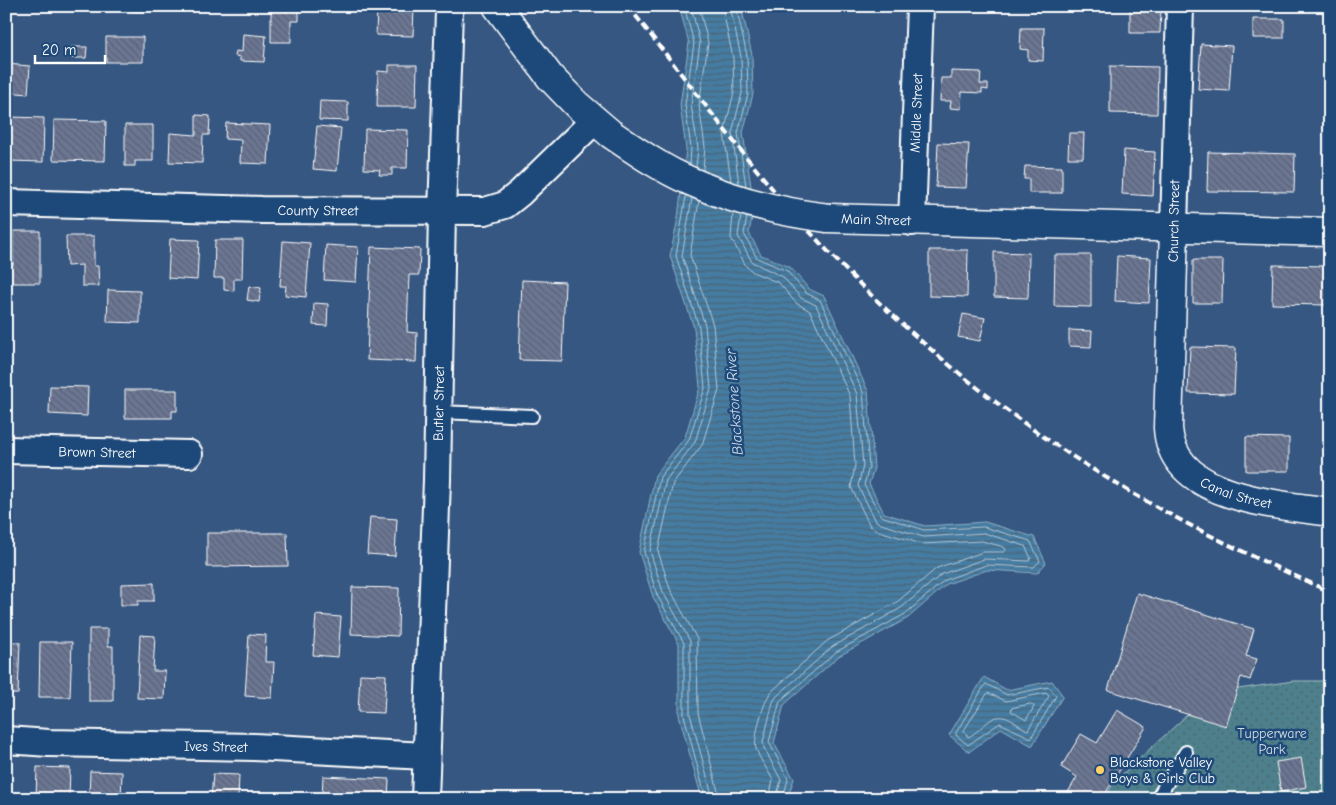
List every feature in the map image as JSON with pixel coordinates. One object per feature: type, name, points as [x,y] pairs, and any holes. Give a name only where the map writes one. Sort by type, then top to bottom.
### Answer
[{"type":"main road","name":"Main Street","points":[[497,6],[550,77],[577,105],[603,127],[663,167],[690,181],[758,205],[796,214],[828,218],[912,222],[1330,232]]},
{"type":"main road","name":"Church Street","points":[[1168,436],[1174,229]]},
{"type":"main road","name":"Canal Street","points":[[1168,436],[1178,460],[1196,477],[1221,490],[1252,501],[1330,512]]},
{"type":"street","name":"Butler Street","points":[[425,799],[438,480],[442,212],[449,12],[451,6]]},
{"type":"street","name":"Middle Street","points":[[912,222],[920,6]]},
{"type":"street","name":"Church Street","points":[[1174,229],[1180,6]]},
{"type":"street","name":"County Street","points":[[6,204],[442,212],[484,211],[504,204],[520,193],[603,127]]},
{"type":"street","name":"Brown Street","points":[[6,450],[189,454]]},
{"type":"street","name":"Ives Street","points":[[6,740],[49,743],[254,747],[426,756]]},
{"type":"lane","points":[[439,412],[532,416]]},
{"type":"lane","points":[[1157,799],[1186,752]]},
{"type":"green space","name":"Tupperware Park","points":[[1293,681],[1330,681],[1330,799],[1104,799],[1115,781],[1211,693]]},
{"type":"water","name":"Blackstone River","points":[[679,6],[741,6],[752,55],[753,94],[743,133],[754,206],[749,233],[761,255],[790,267],[809,289],[824,296],[868,391],[874,468],[869,484],[884,513],[925,526],[985,522],[1034,537],[1046,563],[1037,573],[987,570],[947,584],[908,618],[839,656],[784,705],[774,743],[794,779],[787,799],[702,799],[679,715],[679,644],[653,597],[639,552],[655,475],[685,437],[700,387],[694,328],[670,256],[678,218],[686,149],[680,105],[689,43]]},
{"type":"water","points":[[984,677],[1007,690],[1052,681],[1063,696],[1032,746],[1001,728],[969,752],[949,735]]},
{"type":"building","points":[[131,6],[147,6],[146,12],[131,11]]},
{"type":"building","points":[[186,6],[203,6],[203,10],[185,10]]},
{"type":"building","points":[[271,6],[299,6],[299,21],[291,21],[291,42],[271,42]]},
{"type":"building","points":[[377,6],[414,6],[413,36],[376,35]]},
{"type":"building","points":[[1130,6],[1161,6],[1160,33],[1130,33]]},
{"type":"building","points":[[1253,19],[1284,19],[1284,38],[1253,38]]},
{"type":"building","points":[[1021,28],[1044,28],[1043,61],[1028,60],[1028,50],[1020,49]]},
{"type":"building","points":[[243,34],[266,36],[264,62],[240,61],[240,57],[235,56],[236,51],[242,52]]},
{"type":"building","points":[[106,37],[143,37],[143,62],[106,62]]},
{"type":"building","points":[[1201,44],[1232,46],[1229,91],[1198,89]]},
{"type":"building","points":[[71,47],[87,47],[86,58],[71,58]]},
{"type":"building","points":[[6,64],[30,66],[28,94],[6,92]]},
{"type":"building","points":[[389,65],[417,65],[416,107],[377,107],[378,71],[389,72]]},
{"type":"building","points":[[1110,66],[1158,67],[1157,114],[1110,113]]},
{"type":"building","points":[[951,71],[981,72],[980,84],[988,84],[988,90],[982,89],[982,93],[962,92],[961,109],[950,108],[951,101],[940,101],[941,78],[951,78]]},
{"type":"building","points":[[320,101],[348,102],[348,121],[319,120]]},
{"type":"building","points":[[196,115],[210,116],[209,135],[203,135],[202,163],[169,162],[170,133],[196,135]]},
{"type":"building","points":[[11,117],[44,118],[43,162],[9,161]]},
{"type":"building","points":[[54,120],[106,121],[105,161],[53,160]]},
{"type":"building","points":[[226,123],[270,125],[268,164],[240,163],[241,140],[225,139]]},
{"type":"building","points":[[125,125],[153,125],[153,161],[135,161],[135,166],[125,166]]},
{"type":"building","points":[[317,126],[341,128],[337,171],[313,169]]},
{"type":"building","points":[[365,129],[408,130],[407,168],[392,168],[392,175],[379,175],[380,170],[364,169]]},
{"type":"building","points":[[1069,133],[1084,133],[1083,158],[1068,158]]},
{"type":"building","points":[[938,143],[969,144],[966,188],[936,187]]},
{"type":"building","points":[[1124,150],[1155,152],[1153,196],[1122,194]]},
{"type":"building","points":[[1208,152],[1295,154],[1294,192],[1207,191]]},
{"type":"building","points":[[1025,166],[1062,167],[1062,193],[1029,193],[1029,179],[1024,179]]},
{"type":"building","points":[[13,231],[40,231],[40,283],[6,283],[6,265],[13,265]]},
{"type":"building","points":[[66,236],[94,236],[94,266],[98,266],[99,286],[82,286],[82,265],[67,266]]},
{"type":"building","points":[[170,239],[199,240],[197,280],[168,278]]},
{"type":"building","points":[[215,240],[243,240],[242,279],[234,279],[234,291],[224,290],[224,278],[214,278]]},
{"type":"building","points":[[283,241],[310,243],[306,297],[285,295],[286,286],[280,286]]},
{"type":"building","points":[[326,245],[358,247],[356,282],[324,280]]},
{"type":"building","points":[[371,247],[420,249],[419,275],[409,275],[407,332],[417,333],[416,362],[367,360]]},
{"type":"building","points":[[929,250],[968,250],[967,297],[929,296]]},
{"type":"building","points":[[994,252],[1029,253],[1028,298],[994,297]]},
{"type":"building","points":[[1055,255],[1091,255],[1091,307],[1054,306]]},
{"type":"building","points":[[1117,256],[1151,258],[1149,303],[1115,301]]},
{"type":"building","points":[[1193,260],[1223,260],[1222,303],[1193,303]]},
{"type":"building","points":[[1273,265],[1328,266],[1328,305],[1272,304]]},
{"type":"building","points":[[522,280],[565,282],[562,361],[519,360]]},
{"type":"building","points":[[249,286],[261,288],[259,302],[247,300]]},
{"type":"building","points":[[108,290],[140,291],[140,323],[107,322]]},
{"type":"building","points":[[314,303],[328,304],[327,326],[313,325]]},
{"type":"building","points":[[963,314],[985,318],[980,341],[958,337]]},
{"type":"building","points":[[1069,330],[1092,331],[1091,347],[1069,346]]},
{"type":"building","points":[[1190,347],[1236,348],[1234,394],[1188,393]]},
{"type":"building","points":[[50,386],[88,387],[87,416],[49,414]]},
{"type":"building","points":[[125,390],[177,390],[177,411],[172,411],[172,418],[125,418]]},
{"type":"building","points":[[1246,437],[1289,438],[1289,471],[1246,471]]},
{"type":"building","points":[[370,517],[397,519],[395,556],[367,554]]},
{"type":"building","points":[[207,533],[287,533],[288,566],[207,567]]},
{"type":"building","points":[[154,583],[154,601],[138,601],[138,605],[121,605],[121,584]]},
{"type":"building","points":[[352,587],[399,588],[398,636],[351,634]]},
{"type":"building","points":[[1137,593],[1254,629],[1246,656],[1257,659],[1250,680],[1241,677],[1226,726],[1108,690]]},
{"type":"building","points":[[316,615],[341,617],[338,657],[313,655]]},
{"type":"building","points":[[89,629],[108,629],[108,646],[113,646],[113,701],[89,701]]},
{"type":"building","points":[[249,634],[266,635],[265,662],[274,662],[272,698],[245,696]]},
{"type":"building","points":[[140,635],[155,636],[153,671],[165,671],[164,699],[137,698]]},
{"type":"building","points":[[6,642],[20,642],[18,694],[6,694]]},
{"type":"building","points":[[40,642],[72,642],[70,697],[39,697]]},
{"type":"building","points":[[360,674],[386,675],[384,713],[358,712]]},
{"type":"building","points":[[1117,710],[1146,727],[1102,799],[1064,799],[1077,777],[1061,767],[1081,734],[1097,743]]},
{"type":"building","points":[[1301,758],[1306,787],[1281,792],[1276,762]]},
{"type":"building","points":[[37,767],[70,768],[69,799],[36,799]]},
{"type":"building","points":[[90,771],[122,772],[121,799],[89,799]]},
{"type":"building","points":[[213,774],[239,775],[238,799],[211,799]]},
{"type":"building","points":[[323,776],[389,779],[388,799],[322,799]]},
{"type":"railway","points":[[628,6],[731,138],[812,235],[875,299],[985,394],[1104,477],[1236,548],[1330,592]]},
{"type":"place","name":"Blackstone Valley Boys & Girls Club","points":[[1100,770]]}]
